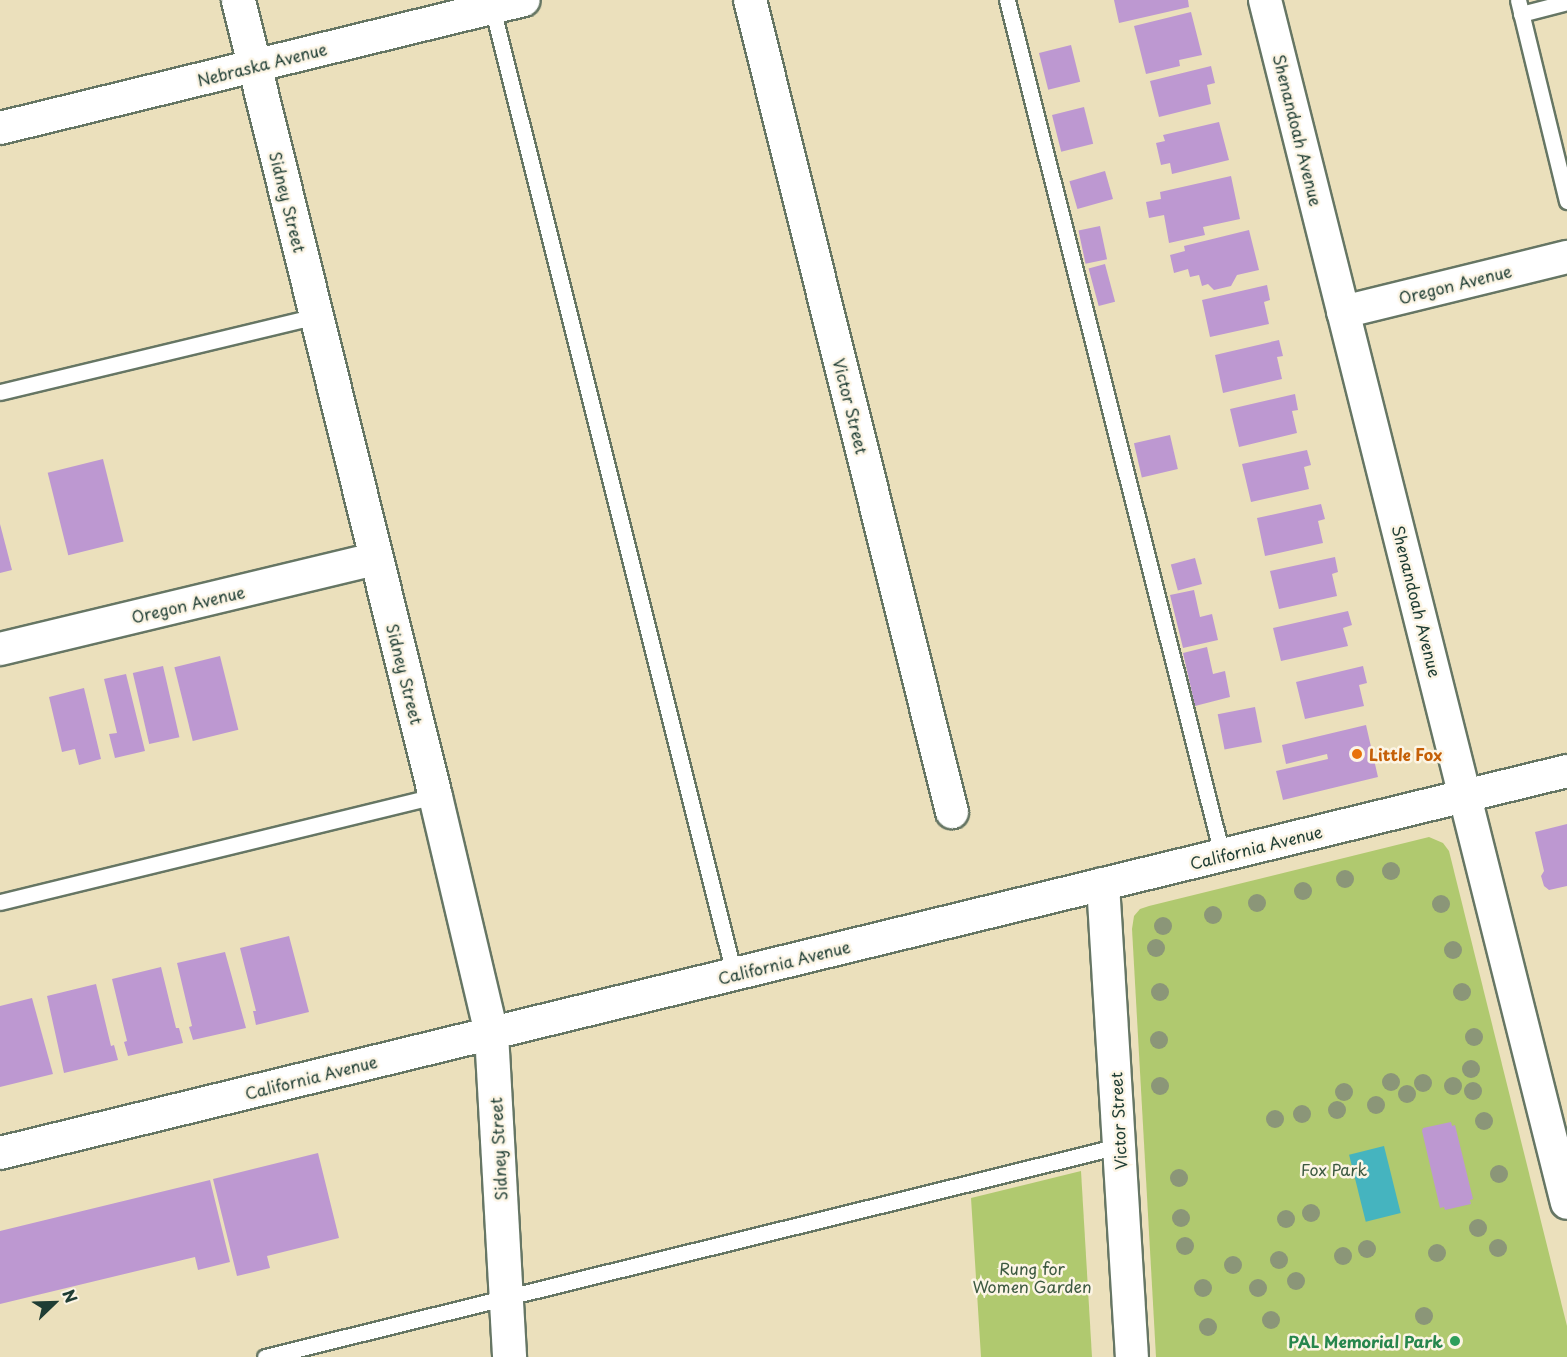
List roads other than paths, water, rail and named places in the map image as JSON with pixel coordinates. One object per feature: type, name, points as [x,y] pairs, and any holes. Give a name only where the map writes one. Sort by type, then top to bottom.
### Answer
[{"type":"street","name":"Sidney Street","points":[[238,0],[435,796],[491,1033],[509,1357]]},
{"type":"street","name":"Nebraska Avenue","points":[[0,128],[254,66],[491,4],[524,0]]},
{"type":"street","name":"Victor Street","points":[[750,0],[952,812]]},
{"type":"street","name":"Shenandoah Avenue","points":[[1265,0],[1567,1203]]},
{"type":"street","name":"Oregon Avenue","points":[[1343,312],[1567,257]]},
{"type":"street","name":"Oregon Avenue","points":[[0,649],[376,559]]},
{"type":"street","name":"California Avenue","points":[[0,1153],[1567,771]]},
{"type":"street","name":"Victor Street","points":[[1103,884],[1132,1357]]},
{"type":"lane","points":[[1007,0],[1222,855]]},
{"type":"lane","points":[[1567,2],[1519,7],[1567,201]]},
{"type":"lane","points":[[491,4],[734,974]]},
{"type":"lane","points":[[0,392],[316,316]]},
{"type":"lane","points":[[0,902],[435,796]]},
{"type":"lane","points":[[265,1357],[1119,1146]]},
{"type":"water","points":[[1384,1146],[1401,1213],[1366,1222],[1349,1155]]},
{"type":"place","name":"Little Fox","points":[[1357,754]]},
{"type":"place","name":"PAL Memorial Park","points":[[1455,1341]]},
{"type":"park label","name":"Fox Park","points":[[1334,1169]]},
{"type":"park label","name":"Rung for Women Garden","points":[[1032,1277]]}]
